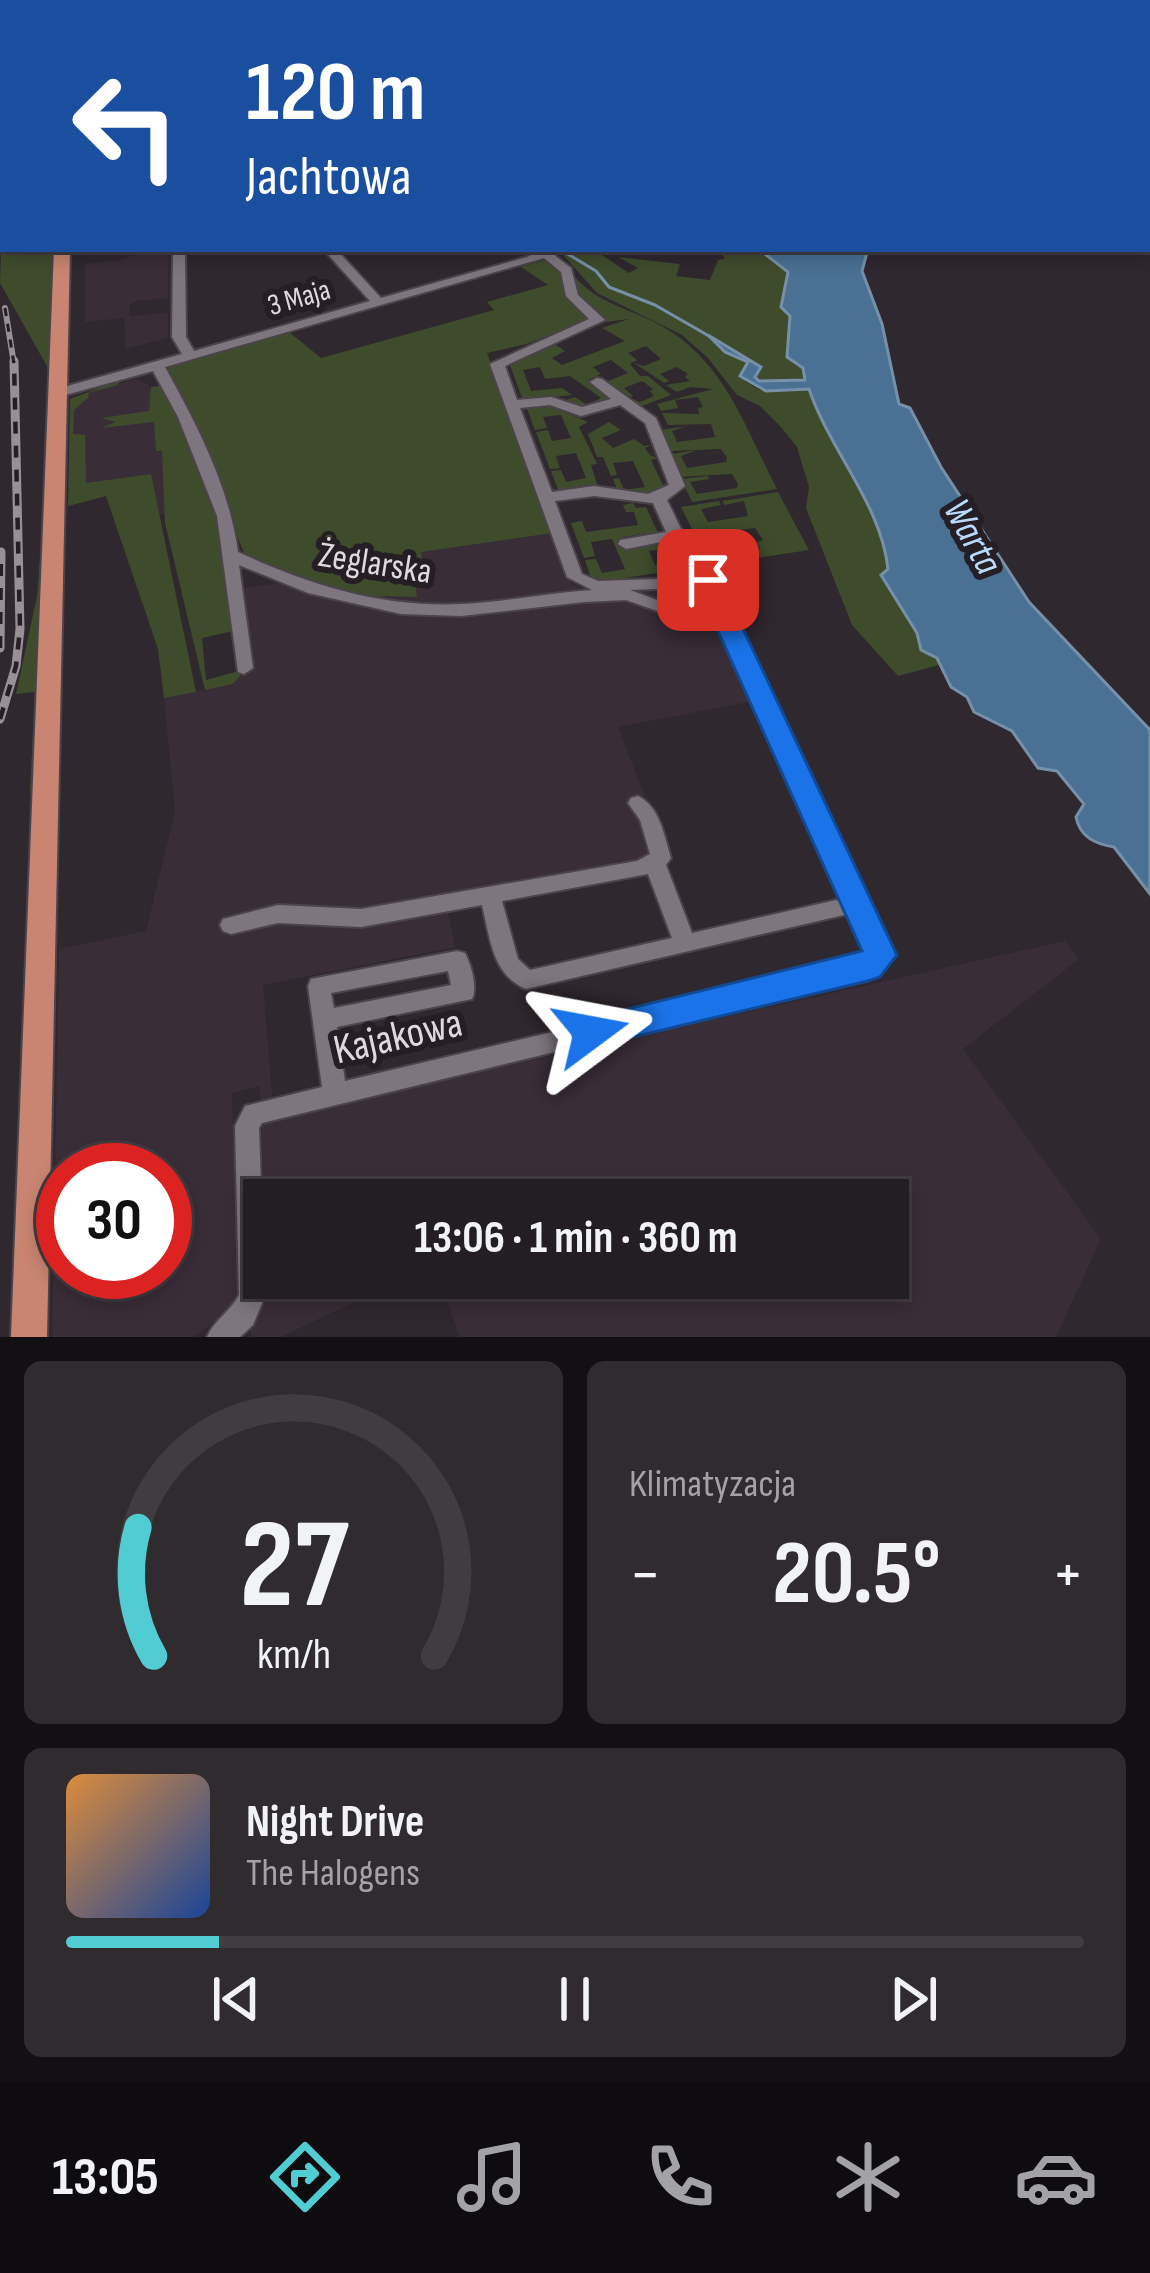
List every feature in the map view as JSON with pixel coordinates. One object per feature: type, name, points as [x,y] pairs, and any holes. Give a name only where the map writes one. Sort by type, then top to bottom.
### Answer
[{"type":"main road","points":[[29,1337],[62,252]]},
{"type":"street","points":[[179,252],[179,337],[190,356]]},
{"type":"street","points":[[331,252],[378,303]]},
{"type":"street","points":[[504,252],[518,264]]},
{"type":"street","name":"3 Maja","points":[[58,393],[550,252]]},
{"type":"street","points":[[550,252],[568,271],[572,296],[598,320],[499,360],[497,366],[545,498],[580,581],[602,586],[689,583]]},
{"type":"street","points":[[157,366],[185,417],[224,511],[244,668]]},
{"type":"street","points":[[545,498],[595,491],[625,500],[658,496],[677,486],[649,419],[597,382]]},
{"type":"street","points":[[512,405],[550,401],[581,412],[622,400]]},
{"type":"street","points":[[626,544],[676,536],[658,496]]},
{"type":"street","name":"Żeglarska","points":[[231,555],[338,599],[459,610],[565,595],[626,595],[644,597],[677,612],[692,598],[689,583]]},
{"type":"street","name":"Kajakowa","points":[[220,1337],[234,1327],[252,1296],[247,1126],[254,1114],[868,967],[879,960],[879,950],[708,580],[689,583]]},
{"type":"street","points":[[232,925],[278,914],[361,918],[655,864],[661,858],[656,836],[638,803]]},
{"type":"street","points":[[655,864],[685,944]]},
{"type":"street","points":[[490,896],[508,964],[526,980],[836,909]]},
{"type":"street","points":[[324,1020],[464,992],[457,960],[319,986],[324,1020],[335,1092]]},
{"type":"shaded area","points":[[132,252],[169,252],[168,298],[136,301],[130,305],[129,316],[168,313],[168,338],[125,349],[124,318],[85,322],[85,264],[131,256]]},
{"type":"shaded area","points":[[135,379],[148,384],[172,432],[200,509],[115,521],[106,496],[68,506],[73,397]]},
{"type":"shaded area","points":[[553,533],[572,584],[589,591],[700,585],[748,702],[618,727],[668,856],[445,897],[455,947],[263,985],[274,1118],[1065,941],[1079,959],[963,1049],[1101,1239],[1056,1337],[460,1337],[446,1299],[909,1299],[909,1179],[263,1179],[260,1086],[232,1093],[238,1287],[232,1309],[193,1337],[52,1337],[53,1299],[192,1299],[192,1143],[56,1143],[59,949],[146,931],[175,811],[164,698],[233,684],[249,666],[239,589],[299,580],[416,597],[413,565],[421,552]]},
{"type":"shaded area","points":[[264,1299],[361,1299],[281,1337],[252,1337],[250,1329]]},
{"type":"green space","points":[[1,252],[56,252],[52,375],[0,283]]},
{"type":"green space","points":[[598,252],[629,273],[638,268],[618,257],[680,264],[676,276],[710,280],[718,260],[725,259],[721,252],[767,252],[788,272],[781,306],[790,316],[787,357],[803,368],[805,380],[768,384],[754,378],[761,367],[714,338],[725,352],[748,362],[745,381],[760,390],[809,389],[875,522],[888,569],[882,576],[917,633],[921,650],[937,658],[939,665],[898,676],[852,625],[806,508],[809,487],[797,447],[781,427],[760,406],[737,395],[682,335],[597,293],[563,255],[557,255]]},
{"type":"green space","points":[[545,260],[562,270],[593,319],[487,353],[553,533],[421,552],[423,564],[413,566],[417,597],[341,595],[244,553],[194,424],[163,368],[289,332],[321,358],[494,310],[487,302],[548,285],[521,267]]},
{"type":"green space","points":[[575,277],[605,300],[662,326],[702,358],[732,398],[777,489],[692,502],[681,479],[708,476],[690,482],[697,494],[737,488],[738,484],[732,474],[679,477],[671,454],[697,450],[681,456],[687,468],[726,462],[727,458],[721,449],[671,451],[661,430],[687,426],[672,431],[677,442],[715,437],[711,424],[668,425],[662,413],[699,414],[698,408],[703,407],[698,397],[675,400],[678,408],[661,411],[657,404],[713,389],[690,387],[677,392],[666,385],[690,381],[685,377],[688,374],[677,367],[660,374],[669,381],[664,383],[634,363],[644,366],[661,359],[646,346],[628,353],[637,360],[630,364],[671,395],[642,406],[632,399],[640,402],[654,396],[642,381],[624,388],[630,397],[600,377],[608,381],[628,373],[611,360],[593,367],[601,374],[588,380],[614,400],[576,410],[563,401],[575,397],[587,405],[601,398],[570,376],[545,379],[540,367],[523,370],[531,391],[562,388],[572,395],[523,400],[509,363],[556,345],[565,351],[552,358],[562,365],[625,341],[602,328],[629,319],[605,322],[578,296]]},
{"type":"green space","points":[[120,380],[118,385],[88,393],[74,410],[73,434],[85,435],[86,483],[151,474],[196,692],[164,698],[158,649],[106,496],[68,506],[70,399]]},
{"type":"green space","points":[[151,387],[165,388],[223,520],[233,631],[202,638],[206,680],[246,669],[233,684],[205,690],[165,523],[162,451],[156,451],[154,422],[101,428],[116,422],[101,418],[149,411]]},
{"type":"green space","points":[[545,404],[588,422],[579,427],[597,464],[591,465],[598,487],[559,492],[551,471],[561,470],[566,482],[586,478],[576,453],[556,456],[560,468],[550,469],[536,432],[548,430],[552,441],[571,438],[561,415],[543,417],[547,428],[535,430],[526,406],[546,408]]},
{"type":"green space","points":[[609,422],[621,430],[602,438],[613,448],[634,439],[652,445],[645,448],[649,454],[656,453],[649,455],[658,458],[651,460],[663,485],[672,484],[668,491],[620,497],[613,479],[619,478],[624,490],[645,487],[633,461],[613,463],[617,475],[611,476],[603,457],[597,457],[588,434]]},
{"type":"green space","points":[[778,492],[809,550],[605,581],[583,579],[590,575],[585,560],[596,559],[602,573],[625,569],[612,539],[591,542],[595,556],[584,558],[571,523],[582,521],[586,532],[638,525],[634,512],[626,512],[623,505],[633,503],[636,508],[646,507],[658,533],[650,534],[652,538],[648,533],[623,537],[627,548],[668,542],[670,548],[649,551],[655,565],[717,556],[711,542],[704,543],[701,537],[712,536],[718,547],[734,545],[738,552],[760,549],[757,542],[763,540],[755,528],[730,531],[735,542],[722,544],[715,532],[695,535],[681,507],[719,501],[721,505],[701,509],[708,522],[748,516],[744,501],[725,505],[722,501]]},
{"type":"green space","points":[[45,501],[35,791],[30,793],[35,692],[16,694],[37,596]]},
{"type":"water","name":"Warta","points":[[867,252],[862,271],[882,324],[899,404],[910,408],[941,467],[1029,602],[1150,730],[1150,894],[1114,847],[1081,830],[1076,817],[1084,804],[1057,771],[1038,768],[1012,731],[974,712],[967,697],[951,687],[937,658],[921,650],[917,633],[881,575],[888,569],[876,522],[809,389],[766,391],[740,376],[748,362],[725,352],[708,335],[761,367],[755,377],[759,381],[805,380],[803,368],[787,357],[790,316],[781,307],[788,272],[765,254]]},
{"type":"waterway","points":[[564,252],[596,271],[609,287],[655,305],[709,336]]},
{"type":"railway","points":[[5,308],[14,364]]},
{"type":"railway","points":[[0,719],[16,666],[20,629],[14,361]]},
{"type":"railway","points":[[0,648],[1,552]]},
{"type":"route","points":[[591,1032],[868,967],[879,960],[879,950],[708,580]]}]
